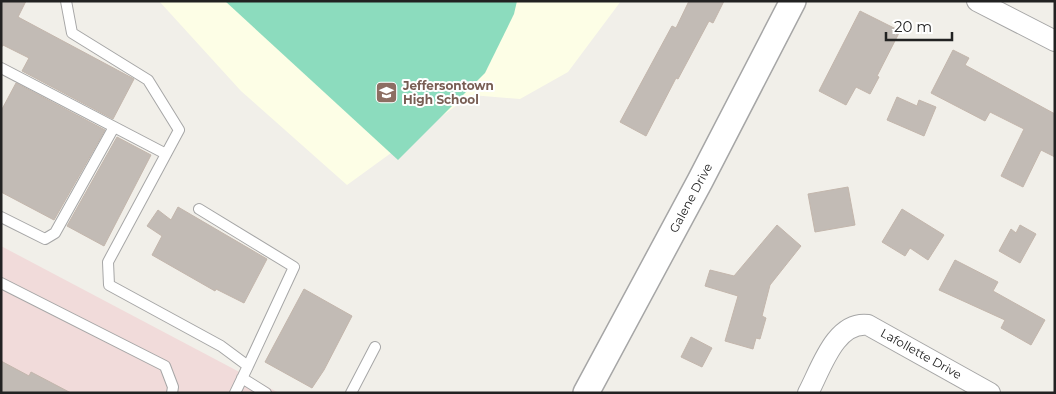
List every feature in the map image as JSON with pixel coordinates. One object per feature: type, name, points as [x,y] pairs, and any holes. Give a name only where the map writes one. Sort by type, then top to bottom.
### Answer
[{"type":"street","name":"Galene Drive","points":[[586,393],[696,189],[793,1]]},
{"type":"street","points":[[977,1],[1055,41]]},
{"type":"street","name":"Lafollette Drive","points":[[808,393],[836,339],[860,324],[868,325],[990,393]]},
{"type":"lane","points":[[66,1],[72,33],[148,80],[179,130],[108,262],[109,285],[221,346],[248,366]]},
{"type":"lane","points":[[1,68],[166,154]]},
{"type":"lane","points":[[1,216],[44,239],[55,232],[114,127]]},
{"type":"lane","points":[[199,209],[294,267],[235,393]]},
{"type":"lane","points":[[1,283],[165,366],[173,387],[172,393]]},
{"type":"lane","points":[[351,393],[375,347]]},
{"type":"lane","points":[[242,378],[266,393]]},
{"type":"shaded area","name":"Jeffersontown High School","points":[[159,1],[621,1],[568,72],[520,99],[471,95],[347,185],[241,91]]},
{"type":"shaded area","points":[[1,246],[279,393],[1,393]]},
{"type":"green space","points":[[225,1],[517,1],[514,14],[485,73],[398,160]]},
{"type":"building","points":[[1,1],[26,1],[18,17],[134,79],[113,119],[22,71],[29,58],[3,45],[1,48]]},
{"type":"building","points":[[689,1],[724,1],[713,23],[709,21],[678,79],[676,78],[646,136],[620,122],[672,26],[676,28]]},
{"type":"building","points":[[860,11],[900,31],[870,94],[856,87],[846,105],[819,91]]},
{"type":"building","points":[[953,50],[969,58],[965,65],[1055,114],[1055,157],[1041,150],[1023,187],[1001,176],[1024,129],[990,112],[985,121],[931,93]]},
{"type":"building","points":[[16,83],[105,130],[54,220],[1,192],[1,111]]},
{"type":"building","points":[[897,97],[917,106],[919,100],[936,107],[924,136],[887,120]]},
{"type":"building","points":[[117,137],[151,155],[104,246],[67,226]]},
{"type":"building","points":[[848,187],[855,225],[815,232],[808,194]]},
{"type":"building","points":[[178,207],[267,259],[244,303],[216,289],[215,291],[152,255],[162,236],[147,226],[158,210],[171,220]]},
{"type":"building","points":[[902,209],[944,235],[928,260],[910,248],[905,256],[882,242]]},
{"type":"building","points":[[777,225],[801,246],[770,285],[762,316],[766,318],[760,339],[756,338],[753,349],[725,341],[738,296],[705,286],[710,270],[734,276]]},
{"type":"building","points":[[1020,225],[1036,234],[1020,263],[999,251],[1011,229],[1016,233]]},
{"type":"building","points":[[955,260],[998,282],[993,291],[1045,320],[1031,345],[1001,328],[1005,320],[939,290]]},
{"type":"building","points":[[304,289],[352,316],[324,370],[312,388],[265,362]]},
{"type":"building","points":[[691,337],[712,348],[702,367],[681,357]]},
{"type":"building","points":[[1,361],[29,376],[31,372],[71,393],[1,393]]},
{"type":"place","name":"Jeffersontown High School","points":[[387,93]]}]
